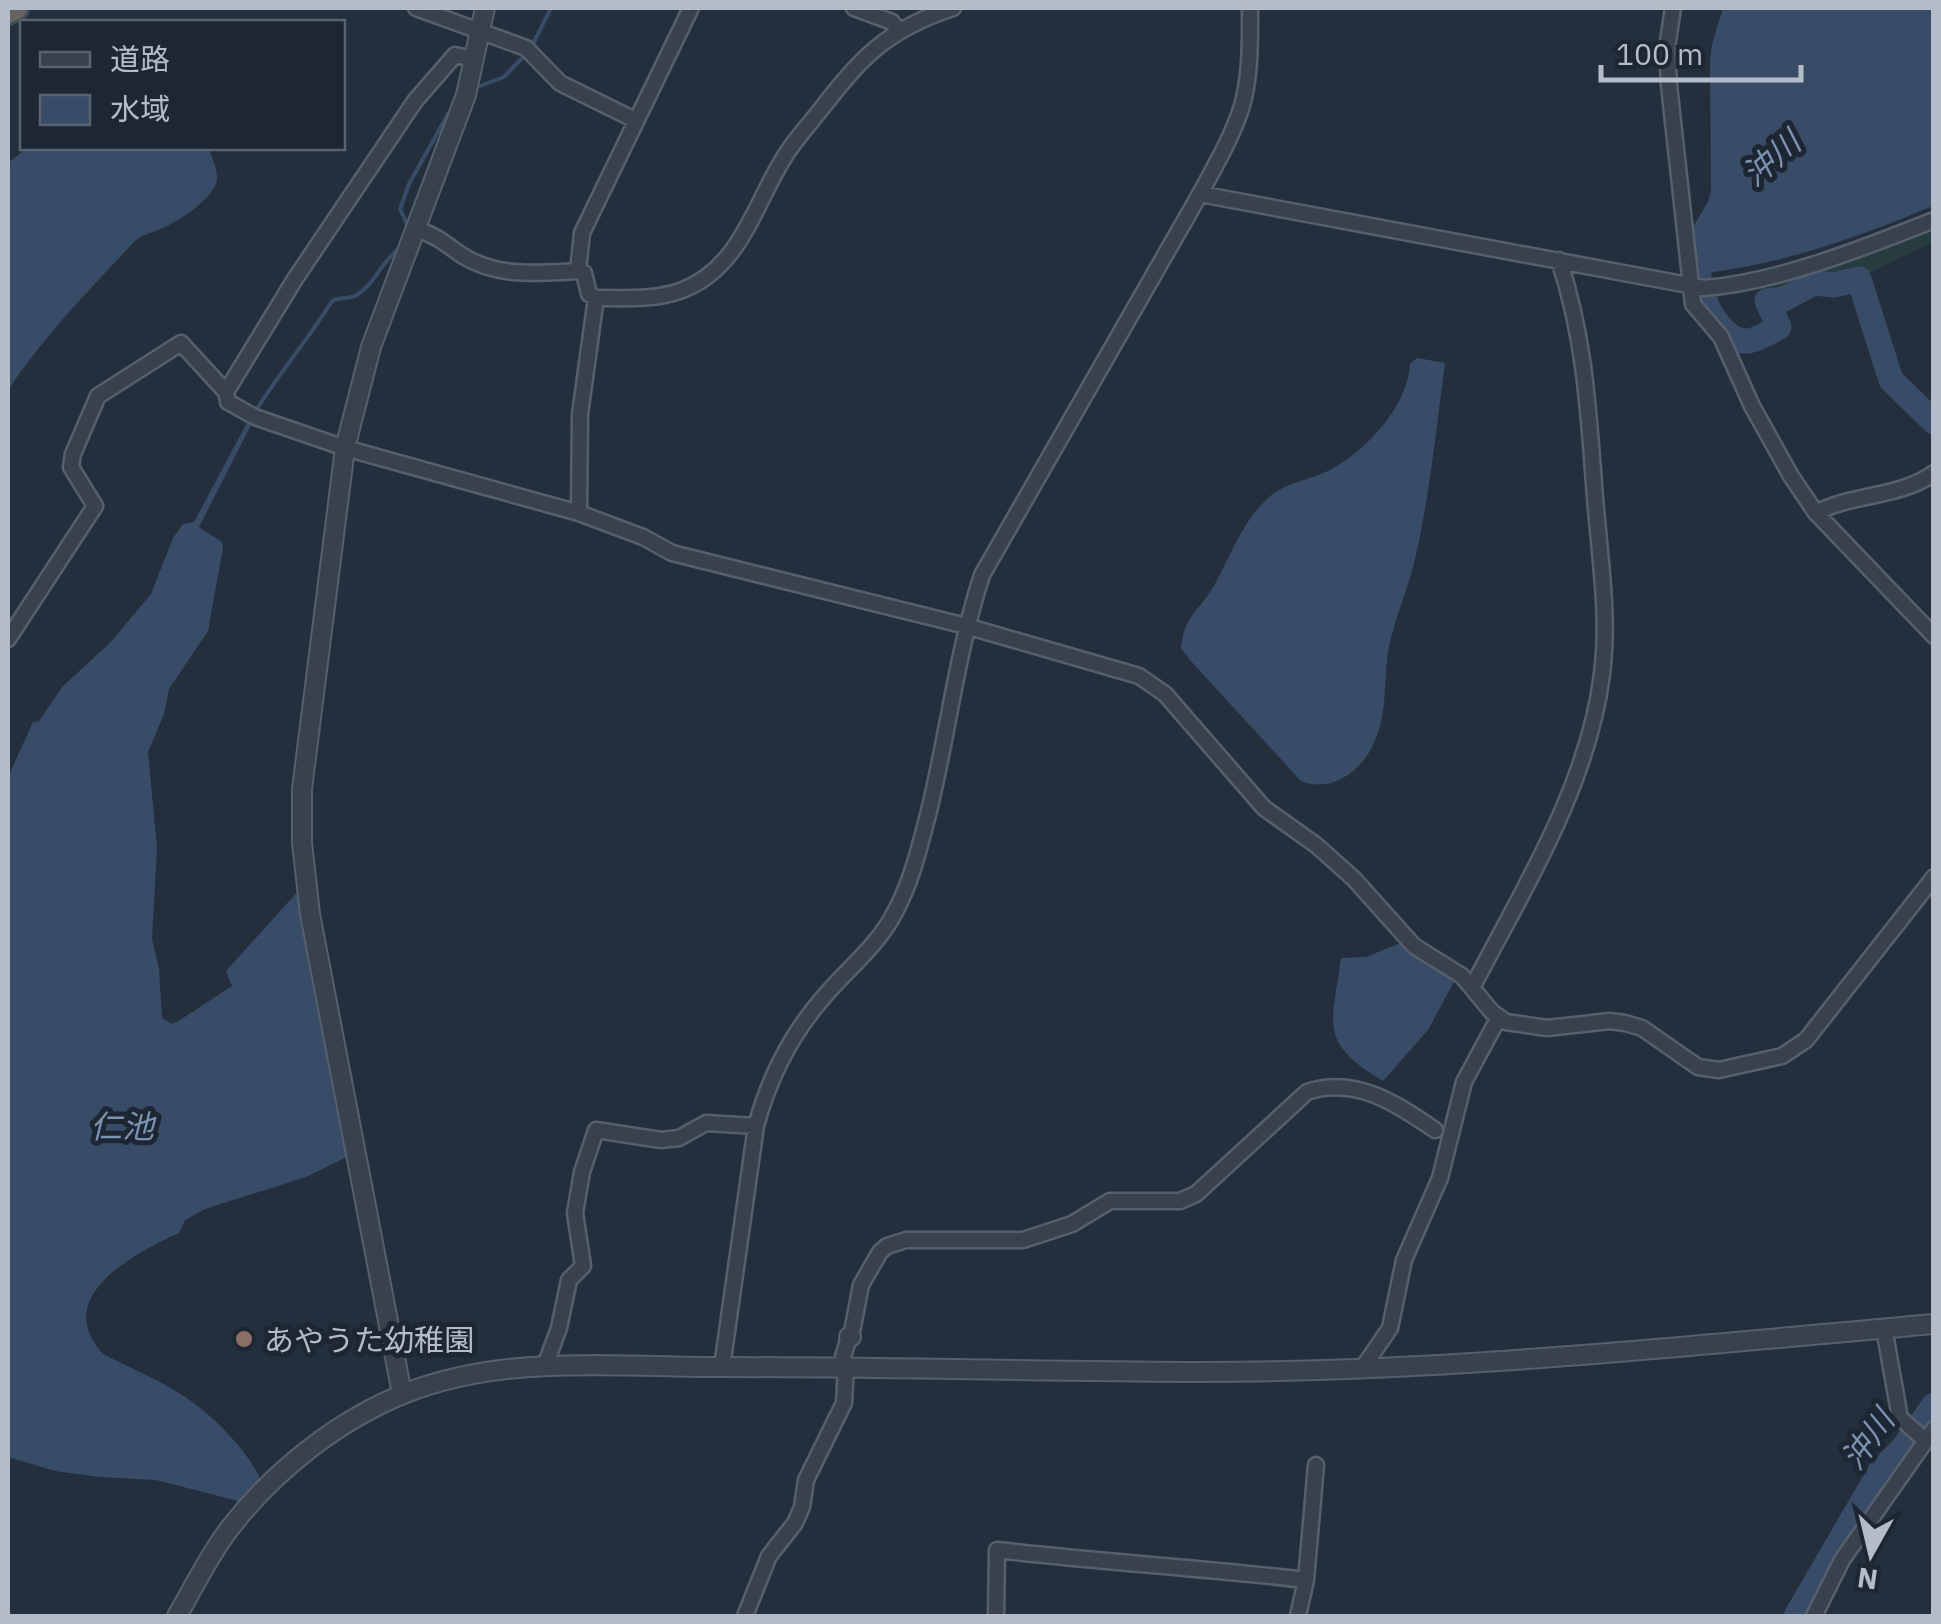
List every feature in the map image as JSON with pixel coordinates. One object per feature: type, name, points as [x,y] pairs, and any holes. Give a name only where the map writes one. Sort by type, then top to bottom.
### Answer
[{"type":"highway","points":[[8,12],[16,8]]},
{"type":"street","points":[[416,8],[526,48],[560,83],[635,120]]},
{"type":"street","points":[[402,1394],[310,914],[302,844],[302,789],[345,448],[371,347],[466,95],[486,8]]},
{"type":"street","points":[[578,271],[582,234],[691,8]]},
{"type":"street","points":[[854,8],[892,22],[900,31]]},
{"type":"street","points":[[416,228],[441,238],[460,254],[511,273],[584,272],[589,294],[596,298],[646,298],[681,291],[728,258],[742,240],[785,156],[857,63],[900,31],[953,8]]},
{"type":"street","points":[[722,1367],[756,1126],[766,1087],[820,1000],[895,914],[910,876],[943,753],[966,626],[982,575],[1200,194],[1242,106],[1250,48],[1250,8]]},
{"type":"street","points":[[1673,8],[1667,48],[1668,85],[1693,304],[1720,338],[1781,459],[1816,512],[1934,636]]},
{"type":"street","points":[[226,392],[287,291],[415,102],[455,55],[474,58]]},
{"type":"street","points":[[1200,194],[1690,286],[1717,287],[1828,258],[1934,220]]},
{"type":"street","points":[[1472,988],[1570,792],[1602,676],[1604,591],[1589,406],[1582,344],[1559,260]]},
{"type":"street","points":[[579,513],[580,414],[596,298]]},
{"type":"street","points":[[8,639],[95,506],[72,467],[73,454],[98,396],[181,343],[226,392],[228,402],[252,416],[345,448],[579,513],[643,537],[672,553],[966,626],[1139,676],[1165,694],[1264,808],[1316,845],[1354,879],[1414,946],[1462,976],[1499,1017],[1516,1024],[1547,1028],[1625,1023],[1642,1028],[1698,1068],[1719,1070],[1782,1056],[1806,1040],[1934,877]]},
{"type":"street","points":[[1816,512],[1918,485],[1934,473]]},
{"type":"street","points":[[1362,1368],[1390,1328],[1404,1260],[1440,1178],[1464,1082],[1499,1017]]},
{"type":"street","points":[[745,1616],[769,1556],[795,1523],[806,1480],[844,1402],[844,1357],[861,1284],[887,1246],[906,1240],[1023,1240],[1072,1224],[1110,1201],[1180,1200],[1196,1194],[1308,1092],[1329,1085],[1362,1090],[1406,1110],[1435,1130]]},
{"type":"street","points":[[545,1366],[559,1328],[569,1280],[583,1266],[575,1213],[582,1172],[596,1130],[661,1140],[678,1138],[706,1122],[756,1126]]},
{"type":"street","points":[[177,1616],[229,1530],[276,1477],[347,1424],[402,1394],[496,1369],[846,1365],[1190,1372],[1362,1368],[1934,1324]]},
{"type":"street","points":[[1814,1616],[1842,1560],[1927,1435],[1900,1418],[1884,1328]]},
{"type":"street","points":[[1298,1616],[1306,1580],[1316,1465]]},
{"type":"street","points":[[996,1616],[997,1550],[1306,1580]]},
{"type":"green space","points":[[1933,227],[1933,242],[1867,274],[1833,282],[1814,280],[1793,291],[1731,289]]},
{"type":"water","points":[[1723,8],[1933,8],[1933,206],[1821,247],[1705,273],[1702,256],[1691,256],[1690,232],[1711,191],[1710,62]]},
{"type":"water","points":[[24,150],[210,150],[217,180],[208,196],[192,210],[134,242],[52,332],[8,390],[8,163]]},
{"type":"water","points":[[1417,358],[1445,363],[1425,511],[1389,647],[1380,725],[1370,751],[1357,768],[1340,780],[1311,784],[1301,781],[1189,659],[1181,648],[1183,636],[1259,507],[1282,489],[1344,462],[1371,439],[1402,396],[1410,364]]},
{"type":"water","name":"仁池","points":[[248,421],[252,423],[199,527],[222,542],[223,548],[208,631],[169,689],[164,714],[148,752],[157,848],[152,939],[159,969],[162,1018],[172,1024],[232,986],[226,971],[300,889],[347,1157],[306,1177],[205,1209],[185,1220],[179,1233],[140,1253],[104,1280],[92,1296],[86,1314],[89,1333],[103,1354],[191,1401],[238,1445],[262,1484],[242,1502],[156,1480],[55,1471],[8,1457],[8,777],[33,722],[39,721],[63,686],[109,644],[151,594],[173,538],[183,524],[194,522]]},
{"type":"water","points":[[1403,942],[1457,976],[1428,1030],[1383,1081],[1348,1055],[1334,1030],[1341,958],[1366,957]]},
{"type":"waterway","points":[[532,46],[551,8]]},
{"type":"waterway","points":[[480,86],[504,77],[522,58]]},
{"type":"waterway","points":[[408,226],[400,209],[409,184],[448,114]]},
{"type":"waterway","name":"沖川","points":[[1699,277],[1699,264],[1729,238]]},
{"type":"waterway","points":[[255,412],[332,301],[362,291],[399,249]]},
{"type":"waterway","name":"沖川","points":[[1703,295],[1725,332],[1748,341],[1779,327],[1767,301],[1784,299],[1814,283],[1834,285],[1859,279],[1891,380],[1934,422]]},
{"type":"waterway","name":"沖川","points":[[1796,1616],[1881,1470],[1904,1447],[1934,1405]]},
{"type":"place","name":"あやうた幼稚園","points":[[244,1339]]}]
